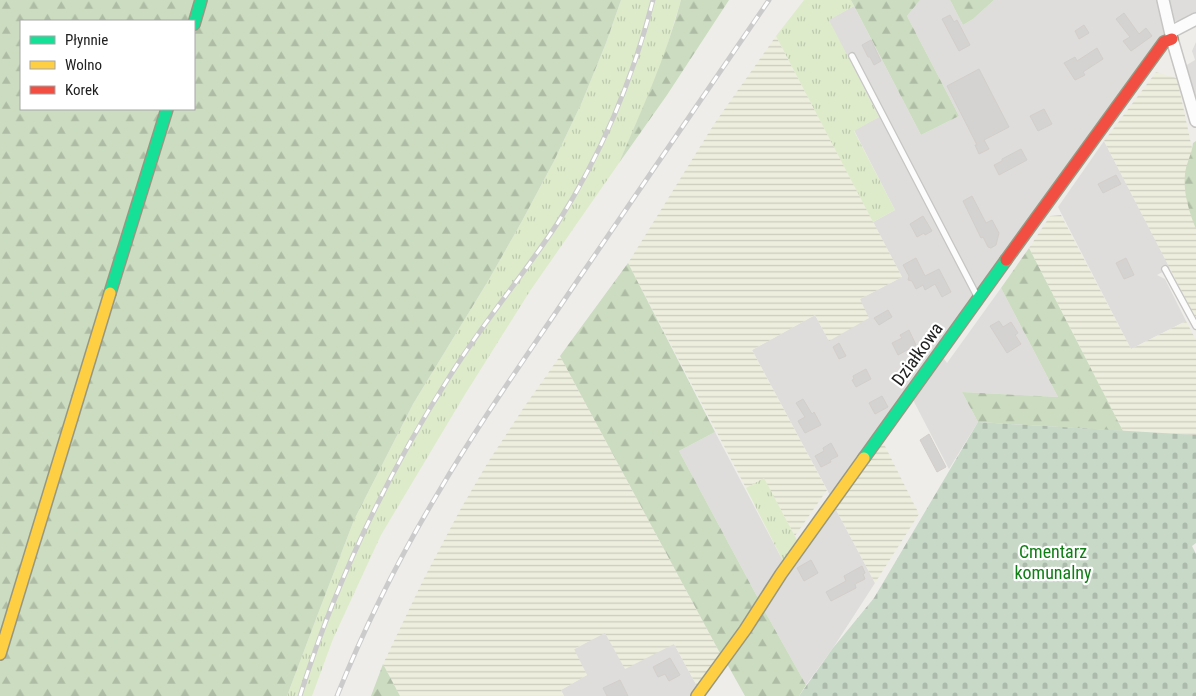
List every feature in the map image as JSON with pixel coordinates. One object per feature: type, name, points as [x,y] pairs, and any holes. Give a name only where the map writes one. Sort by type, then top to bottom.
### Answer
[{"type":"street","points":[[195,21],[201,0]]},
{"type":"street","points":[[1163,0],[1196,121]]},
{"type":"street","points":[[1172,36],[1196,19]]},
{"type":"street","name":"Działkowa","points":[[698,696],[809,534],[1164,42],[1172,36]]},
{"type":"street","points":[[0,654],[167,110]]},
{"type":"lane","points":[[852,56],[978,300]]},
{"type":"lane","points":[[1165,269],[1196,326]]},
{"type":"shaded area","points":[[920,0],[950,0],[963,25],[973,19],[994,0],[1158,0],[1164,34],[831,497],[752,350],[815,315],[829,341],[860,299],[902,277],[873,222],[895,210],[854,130],[879,117],[828,20],[854,6],[921,135],[959,116],[907,16]]},
{"type":"shaded area","points":[[1169,0],[1196,0],[1196,12],[1180,21],[1173,21]]},
{"type":"shaded area","points":[[1196,42],[1196,103],[1185,66],[1195,60],[1192,51]]},
{"type":"shaded area","points":[[1104,141],[1170,268],[1157,275],[1165,279],[1186,321],[1131,349],[1058,207]]},
{"type":"shaded area","points":[[1001,288],[1058,397],[962,392],[978,422],[949,469],[912,398],[942,356],[947,363]]},
{"type":"shaded area","points":[[715,432],[784,563],[760,602],[679,451]]},
{"type":"shaded area","points":[[834,506],[875,583],[833,648],[806,685],[764,610]]},
{"type":"shaded area","points":[[605,632],[674,644],[698,688],[693,696],[564,696],[561,690],[587,675],[573,650]]},
{"type":"green space","points":[[0,0],[621,0],[582,102],[554,161],[488,281],[413,404],[354,520],[287,696],[0,696]]},
{"type":"green space","points":[[621,0],[681,0],[664,56],[619,163],[530,291],[464,396],[381,535],[333,639],[312,696],[287,696],[354,520],[413,404],[488,281],[554,161],[582,102]]},
{"type":"green space","points":[[681,0],[729,0],[667,95],[619,163],[661,62]]},
{"type":"green space","points":[[804,0],[851,0],[854,6],[829,20],[879,117],[854,131],[895,210],[873,222],[776,36]]},
{"type":"green space","points":[[851,0],[920,0],[907,16],[959,116],[921,135]]},
{"type":"green space","points":[[950,0],[994,0],[973,19],[963,25]]},
{"type":"green space","points":[[776,36],[902,277],[860,299],[869,318],[829,341],[815,315],[752,350],[827,490],[795,536],[764,479],[746,488],[628,263],[714,124]]},
{"type":"green space","points":[[1156,72],[1177,78],[1196,167],[1196,319],[1104,141]]},
{"type":"green space","points":[[1196,141],[1196,229],[1187,202],[1185,181],[1193,143]]},
{"type":"green space","points":[[1061,215],[1131,349],[1186,321],[1196,340],[1196,435],[1123,431],[1029,248],[1050,216]]},
{"type":"green space","points":[[1029,248],[1123,431],[978,422],[962,392],[1058,397],[1001,288]]},
{"type":"green space","points":[[628,263],[715,432],[679,451],[760,602],[721,655],[560,356]]},
{"type":"green space","points":[[560,356],[721,655],[698,688],[674,644],[625,669],[605,633],[574,649],[587,675],[561,690],[564,696],[400,696],[383,664],[423,580],[460,510],[488,462]]},
{"type":"green space","name":"Cmentarz komunalny","points":[[978,422],[1196,435],[1196,543],[1192,546],[1196,554],[1196,696],[799,696],[833,648],[874,598]]},
{"type":"green space","points":[[883,442],[919,514],[875,583],[834,506]]},
{"type":"green space","points":[[764,478],[798,542],[784,563],[746,488]]},
{"type":"green space","points":[[764,610],[806,685],[799,696],[745,696],[726,662]]},
{"type":"green space","points":[[383,664],[400,696],[371,696]]},
{"type":"building","points":[[1124,13],[1139,34],[1146,28],[1152,36],[1131,51],[1123,41],[1130,37],[1116,19]]},
{"type":"building","points":[[950,15],[954,22],[957,20],[970,45],[959,51],[942,19]]},
{"type":"building","points":[[1084,25],[1089,33],[1079,39],[1075,31]]},
{"type":"building","points":[[871,40],[881,61],[874,65],[862,45]]},
{"type":"building","points":[[1097,48],[1103,59],[1083,72],[1085,75],[1075,80],[1064,63],[1075,57],[1077,61]]},
{"type":"building","points":[[979,69],[1009,127],[984,140],[989,149],[979,154],[975,145],[977,145],[947,86]]},
{"type":"building","points":[[1044,109],[1052,124],[1038,131],[1030,116]]},
{"type":"building","points":[[1021,149],[1027,160],[999,175],[994,165]]},
{"type":"building","points":[[1116,175],[1121,184],[1103,193],[1098,184]]},
{"type":"building","points":[[972,196],[986,223],[992,220],[999,233],[996,245],[991,248],[988,247],[983,237],[981,238],[963,201]]},
{"type":"building","points":[[923,216],[932,231],[917,237],[910,224]]},
{"type":"building","points":[[916,258],[925,276],[939,269],[951,292],[942,297],[935,284],[925,290],[923,285],[916,289],[912,281],[908,280],[909,276],[903,265]]},
{"type":"building","points":[[1126,258],[1134,275],[1124,279],[1116,263]]},
{"type":"building","points":[[888,310],[892,317],[879,325],[874,318]]},
{"type":"building","points":[[999,321],[1003,327],[1011,322],[1018,333],[1015,335],[1021,344],[1007,353],[990,326]]},
{"type":"building","points":[[909,330],[916,345],[898,355],[892,343],[902,338],[900,335]]},
{"type":"building","points":[[839,343],[846,356],[839,359],[833,347]]},
{"type":"building","points":[[866,369],[871,379],[856,387],[852,380],[854,379],[853,376]]},
{"type":"building","points":[[882,396],[888,407],[875,414],[869,403]]},
{"type":"building","points":[[803,399],[812,414],[814,412],[821,425],[805,433],[798,421],[805,417],[796,403]]},
{"type":"building","points":[[929,434],[946,467],[937,472],[920,440]]},
{"type":"building","points":[[831,443],[838,456],[821,467],[815,456],[824,451],[823,448]]},
{"type":"building","points":[[811,560],[818,573],[804,581],[797,568]]},
{"type":"building","points":[[862,566],[865,579],[855,584],[856,588],[831,601],[826,592],[846,581],[844,576]]},
{"type":"building","points":[[670,658],[680,675],[669,681],[665,674],[658,677],[653,667]]},
{"type":"building","points":[[620,680],[628,696],[607,696],[603,688]]},
{"type":"railway","points":[[300,696],[329,613],[346,573],[403,455],[461,359],[557,224],[588,171],[614,116],[636,59],[653,0]]},
{"type":"railway","points":[[337,696],[383,593],[410,542],[454,467],[520,365],[769,0]]},
{"type":"traffic: fast","points":[[195,21],[201,0]]},
{"type":"traffic: fast","points":[[110,293],[167,110]]},
{"type":"traffic: fast","points":[[864,458],[1006,260]]},
{"type":"traffic: slow","points":[[0,654],[110,293]]},
{"type":"traffic: slow","points":[[697,696],[864,458]]},
{"type":"traffic: jam","points":[[1006,260],[1164,42],[1172,39]]}]
